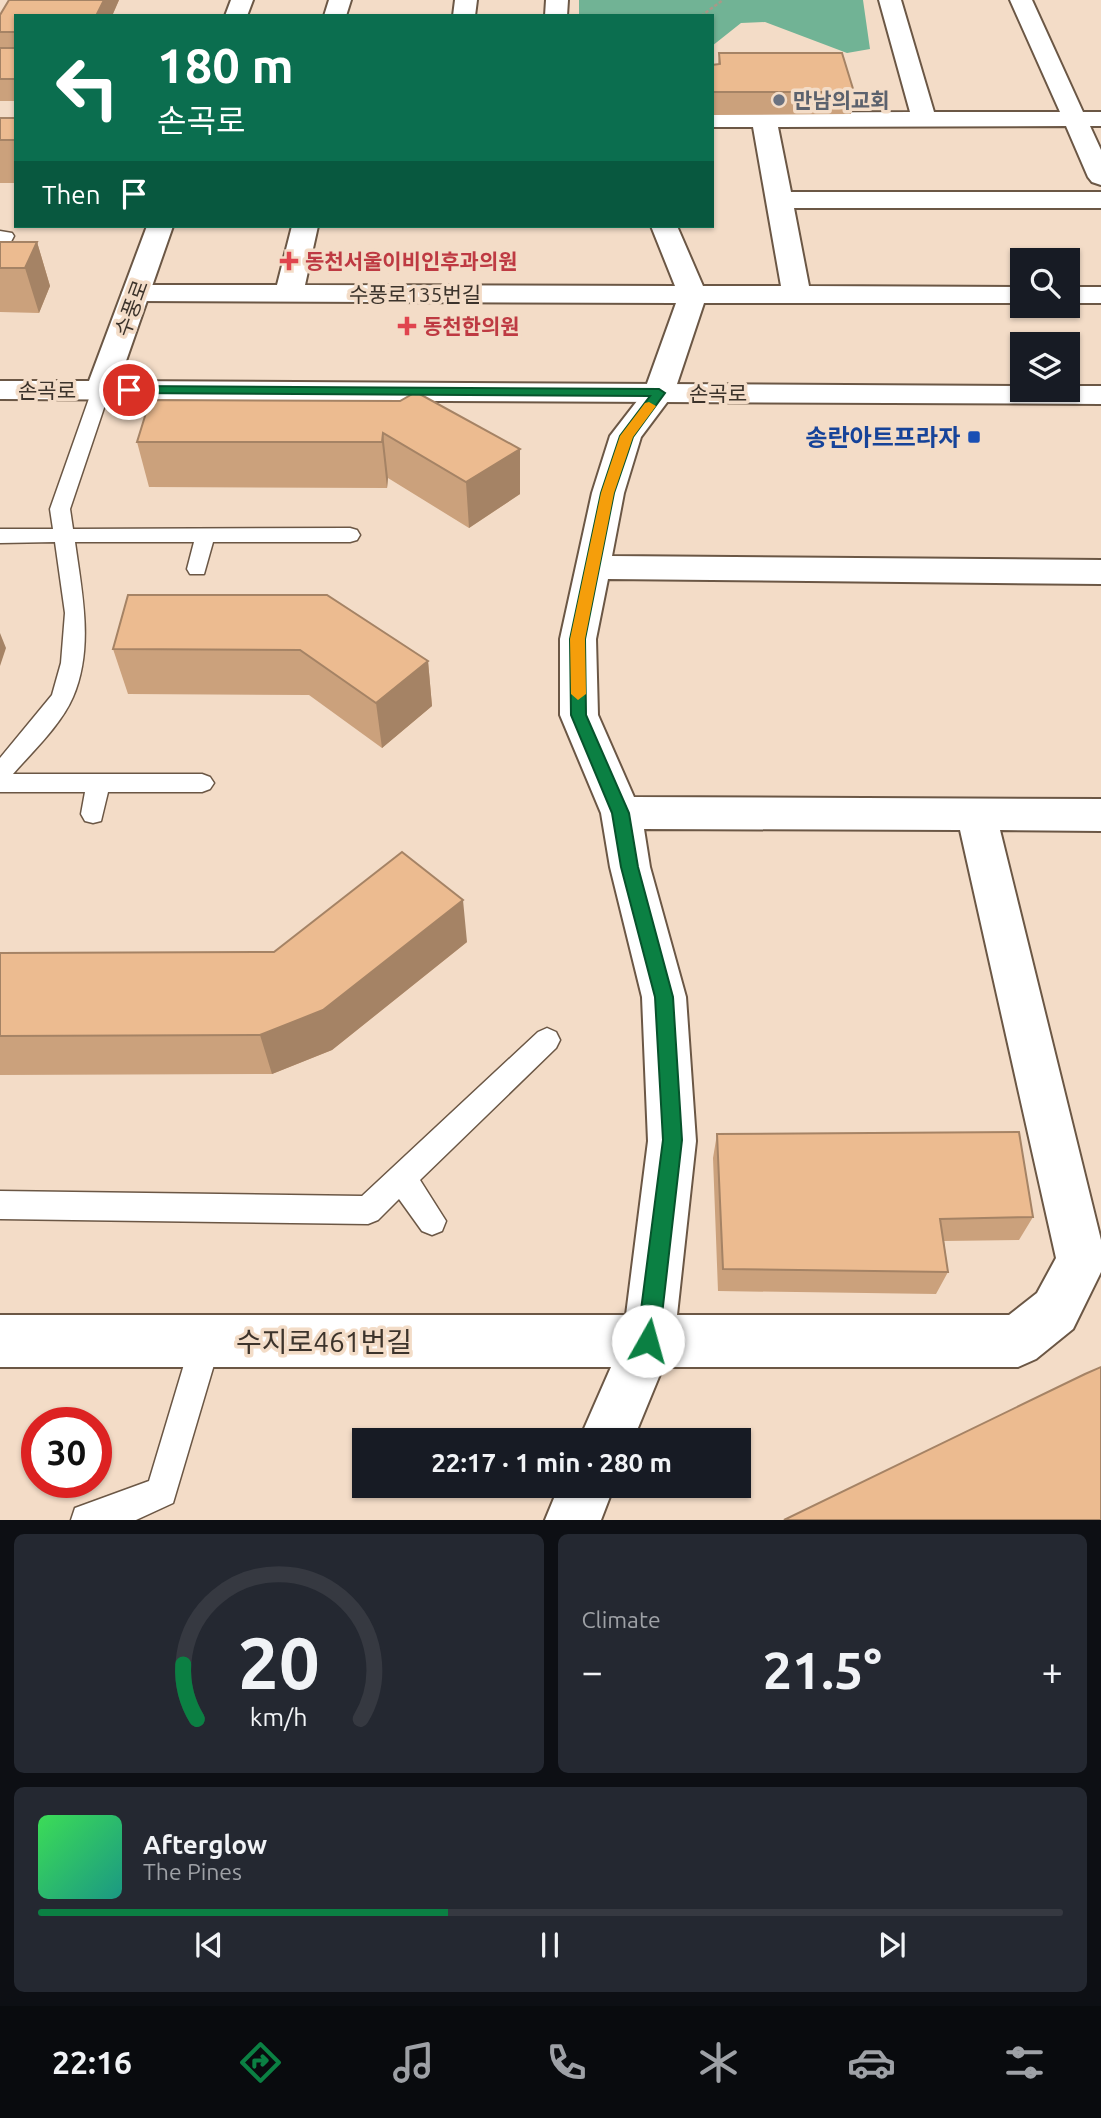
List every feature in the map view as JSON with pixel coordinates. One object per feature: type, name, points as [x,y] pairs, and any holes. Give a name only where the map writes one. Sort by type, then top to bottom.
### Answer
[{"type":"street","points":[[890,0],[924,118]]},
{"type":"street","points":[[1021,0],[1101,177]]},
{"type":"street","points":[[764,119],[797,295]]},
{"type":"street","points":[[714,120],[1101,119]]},
{"type":"street","points":[[778,200],[1101,200]]},
{"type":"street","name":"수풍로","points":[[101,390],[159,228]]},
{"type":"street","points":[[289,293],[305,228]]},
{"type":"street","points":[[611,1428],[648,1341],[673,1140],[664,997],[630,867],[621,813],[579,715],[578,639],[608,493],[626,436],[659,393],[693,295],[665,228]]},
{"type":"street","name":"수풍로135번길","points":[[136,293],[1010,295]]},
{"type":"street","points":[[1080,295],[1101,295]]},
{"type":"street","name":"손곡로","points":[[0,390],[1101,395]]},
{"type":"street","points":[[594,567],[1101,572]]},
{"type":"street","points":[[621,813],[1101,815]]},
{"type":"street","name":"수지로461번길","points":[[0,1341],[1018,1341],[1055,1311],[1081,1261],[977,816]]},
{"type":"street","points":[[573,1520],[582,1498]]},
{"type":"lane","points":[[0,236],[6,236],[0,248]]},
{"type":"lane","points":[[0,774],[39,729],[62,697],[72,663],[75,613],[60,509],[101,390]]},
{"type":"lane","points":[[0,536],[350,535]]},
{"type":"lane","points":[[197,569],[205,536]]},
{"type":"lane","points":[[0,782],[202,783]]},
{"type":"lane","points":[[93,814],[98,782]]},
{"type":"lane","points":[[0,1205],[368,1210],[547,1040]]},
{"type":"lane","points":[[401,1178],[432,1221]]},
{"type":"lane","points":[[104,1517],[162,1492],[206,1341]]},
{"type":"path","points":[[704,14],[723,0]]},
{"type":"green space","points":[[579,0],[863,0],[870,49],[847,53],[765,22],[741,23],[714,44],[714,14],[579,14]]},
{"type":"building","points":[[9,0],[104,0],[97,14],[14,14],[14,32],[0,32],[0,15]]},
{"type":"building","points":[[0,48],[14,48],[14,79],[0,79]]},
{"type":"building","points":[[719,53],[842,53],[854,92],[714,92],[714,65],[720,64]]},
{"type":"building","points":[[0,118],[14,118],[14,140],[0,140]]},
{"type":"building","points":[[0,242],[37,242],[25,268],[0,268]]},
{"type":"building","points":[[416,392],[520,449],[466,482],[383,433],[382,442],[137,442],[150,400],[400,401]]},
{"type":"building","points":[[128,595],[327,595],[428,661],[376,703],[300,650],[113,649]]},
{"type":"building","points":[[402,852],[463,900],[323,1010],[260,1035],[0,1036],[0,953],[274,952]]},
{"type":"building","points":[[1019,1132],[1033,1217],[940,1219],[948,1272],[723,1269],[717,1134]]},
{"type":"building","points":[[1101,1367],[1101,1520],[784,1520],[1085,1374]]},
{"type":"slow traffic","points":[[578,694],[578,639],[608,493],[626,436],[649,406]]},
{"type":"place","name":"만남의교회","points":[[779,100]]},
{"type":"place","name":"동천서울이비인후과의원","points":[[289,261]]},
{"type":"place","name":"동천한의원","points":[[407,326]]},
{"type":"place","name":"송란아트프라자","points":[[974,437]]},
{"type":"route","points":[[129,390],[659,393],[626,436],[608,493],[578,639],[579,715],[621,813],[630,867],[664,997],[673,1140],[648,1341]]}]
